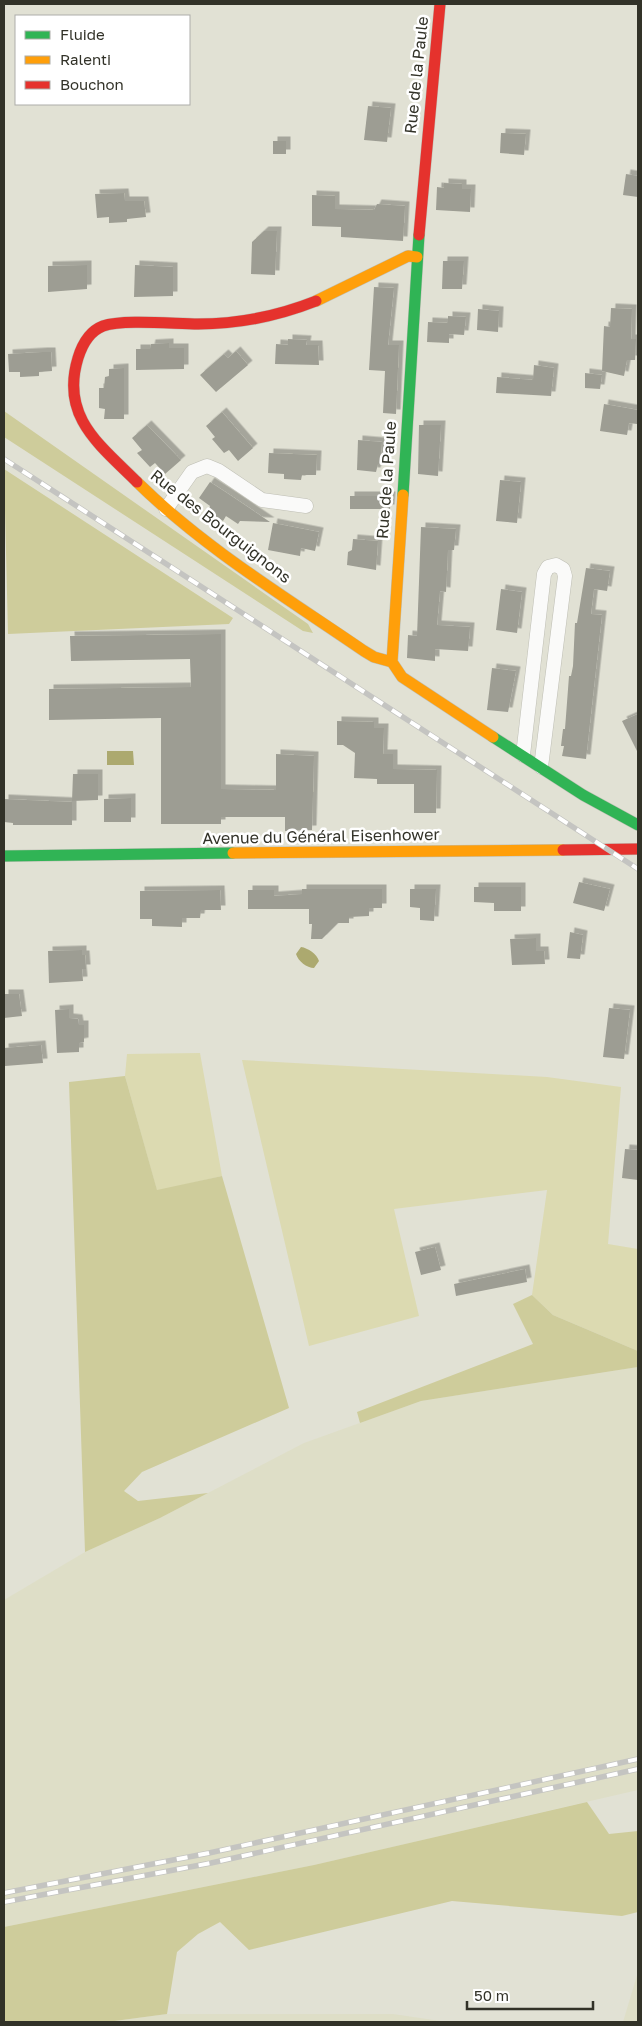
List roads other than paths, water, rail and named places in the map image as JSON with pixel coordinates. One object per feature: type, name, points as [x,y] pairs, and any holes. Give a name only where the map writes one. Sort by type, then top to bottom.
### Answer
[{"type":"street","name":"Rue de la Paule","points":[[392,662],[417,257],[431,79],[440,4]]},
{"type":"street","name":"Rue des Bourguignons","points":[[392,662],[374,657],[364,651],[298,606],[166,509],[93,437],[76,412],[75,372],[83,346],[95,332],[104,326],[152,323],[222,323],[274,316],[320,301],[408,256],[417,257]]},
{"type":"street","points":[[166,509],[192,472],[207,466],[219,471],[262,500],[306,506]]},
{"type":"street","points":[[523,755],[544,574],[548,567],[556,565],[562,569],[565,576],[541,767]]},
{"type":"street","points":[[392,662],[402,677],[411,683],[609,811],[638,825]]},
{"type":"street","name":"Avenue du Général Eisenhower","points":[[4,856],[638,849]]},
{"type":"railway","points":[[4,459],[638,869]]},
{"type":"railway","points":[[4,1893],[209,1853],[638,1759]]},
{"type":"railway","points":[[4,1902],[211,1863],[638,1769]]}]
